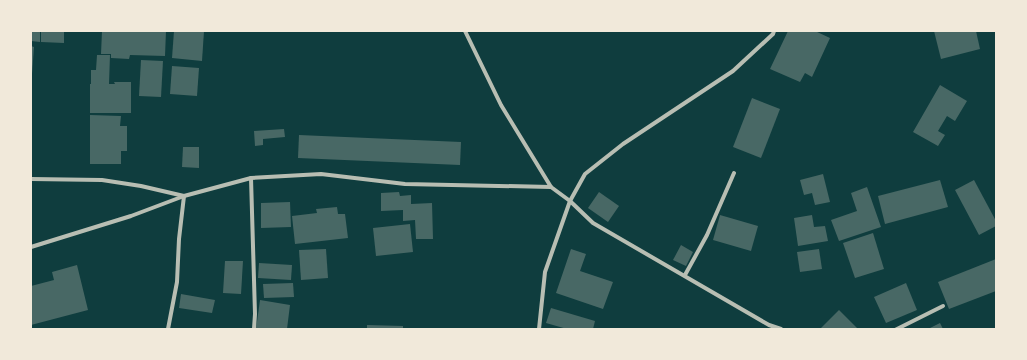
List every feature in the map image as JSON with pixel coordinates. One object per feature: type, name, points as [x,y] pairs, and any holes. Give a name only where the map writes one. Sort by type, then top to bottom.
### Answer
[{"type":"street","points":[[465,31],[502,105],[551,187],[570,201],[593,223],[769,325],[781,329]]},
{"type":"street","points":[[539,329],[545,272],[570,201],[585,174],[623,144],[733,71],[773,34],[774,31]]},
{"type":"street","points":[[685,275],[706,235],[734,173]]},
{"type":"street","points":[[31,247],[131,216],[184,196],[251,178],[321,174],[405,184],[551,187]]},
{"type":"street","points":[[251,178],[255,314],[254,329]]},
{"type":"street","points":[[31,179],[102,180],[141,186],[184,196]]},
{"type":"street","points":[[168,329],[177,282],[179,239],[184,196]]},
{"type":"street","points":[[897,329],[943,306]]},
{"type":"building","points":[[31,31],[40,31],[40,42],[31,41]]},
{"type":"building","points":[[41,31],[64,31],[64,43],[41,42]]},
{"type":"building","points":[[102,31],[166,31],[165,56],[130,55],[129,59],[111,58],[111,54],[101,54]]},
{"type":"building","points":[[174,31],[204,31],[202,61],[172,58]]},
{"type":"building","points":[[788,31],[815,31],[830,38],[812,77],[805,73],[800,82],[770,69]]},
{"type":"building","points":[[934,31],[976,31],[980,49],[941,59]]},
{"type":"building","points":[[31,46],[34,47],[32,74],[31,74]]},
{"type":"building","points":[[97,55],[110,55],[109,84],[115,84],[114,82],[131,82],[131,113],[90,113],[91,70],[96,70]]},
{"type":"building","points":[[141,60],[163,61],[161,97],[139,96]]},
{"type":"building","points":[[172,66],[199,68],[197,96],[170,94]]},
{"type":"building","points":[[940,85],[967,101],[955,121],[947,116],[938,131],[945,135],[938,146],[913,132]]},
{"type":"building","points":[[752,98],[780,109],[761,158],[733,147]]},
{"type":"building","points":[[90,115],[121,116],[120,126],[127,126],[127,151],[121,151],[121,164],[90,164]]},
{"type":"building","points":[[284,129],[285,137],[263,139],[263,145],[255,146],[254,131]]},
{"type":"building","points":[[299,135],[461,142],[460,165],[298,158]]},
{"type":"building","points":[[183,147],[199,147],[199,168],[182,167]]},
{"type":"building","points":[[823,174],[830,202],[815,205],[812,193],[804,195],[800,180]]},
{"type":"building","points":[[940,180],[948,207],[885,224],[878,196]]},
{"type":"building","points":[[974,180],[996,221],[996,226],[979,235],[955,190]]},
{"type":"building","points":[[867,187],[881,227],[839,241],[831,220],[857,211],[851,193]]},
{"type":"building","points":[[399,192],[400,196],[411,195],[411,204],[432,203],[433,239],[416,239],[415,220],[403,221],[403,210],[381,211],[381,193]]},
{"type":"building","points":[[599,192],[619,206],[608,222],[588,208]]},
{"type":"building","points":[[290,202],[291,227],[261,228],[261,203]]},
{"type":"building","points":[[337,207],[338,214],[345,214],[348,238],[295,244],[292,216],[317,213],[316,209]]},
{"type":"building","points":[[720,215],[758,226],[751,251],[713,240]]},
{"type":"building","points":[[812,215],[814,227],[825,226],[828,241],[798,246],[794,218]]},
{"type":"building","points":[[410,224],[413,252],[376,256],[373,228]]},
{"type":"building","points":[[873,233],[884,269],[855,278],[843,243]]},
{"type":"building","points":[[681,245],[693,252],[686,266],[673,260]]},
{"type":"building","points":[[326,249],[328,278],[301,280],[299,250]]},
{"type":"building","points":[[571,249],[586,254],[580,271],[613,282],[603,309],[556,293]]},
{"type":"building","points":[[819,249],[822,269],[800,272],[797,252]]},
{"type":"building","points":[[996,259],[996,291],[949,309],[938,282]]},
{"type":"building","points":[[225,261],[243,261],[241,294],[223,293]]},
{"type":"building","points":[[259,263],[292,265],[291,280],[258,278]]},
{"type":"building","points":[[77,265],[88,310],[31,325],[31,286],[54,280],[52,272]]},
{"type":"building","points":[[293,283],[294,297],[264,298],[263,284]]},
{"type":"building","points":[[906,283],[917,310],[886,323],[874,297]]},
{"type":"building","points":[[181,294],[215,300],[212,313],[179,308]]},
{"type":"building","points":[[260,300],[290,305],[287,329],[256,329]]},
{"type":"building","points":[[551,308],[595,321],[593,329],[567,329],[546,323]]},
{"type":"building","points":[[839,310],[858,329],[820,329]]},
{"type":"building","points":[[940,323],[943,329],[928,329]]},
{"type":"building","points":[[367,325],[403,326],[403,329],[367,329]]}]
